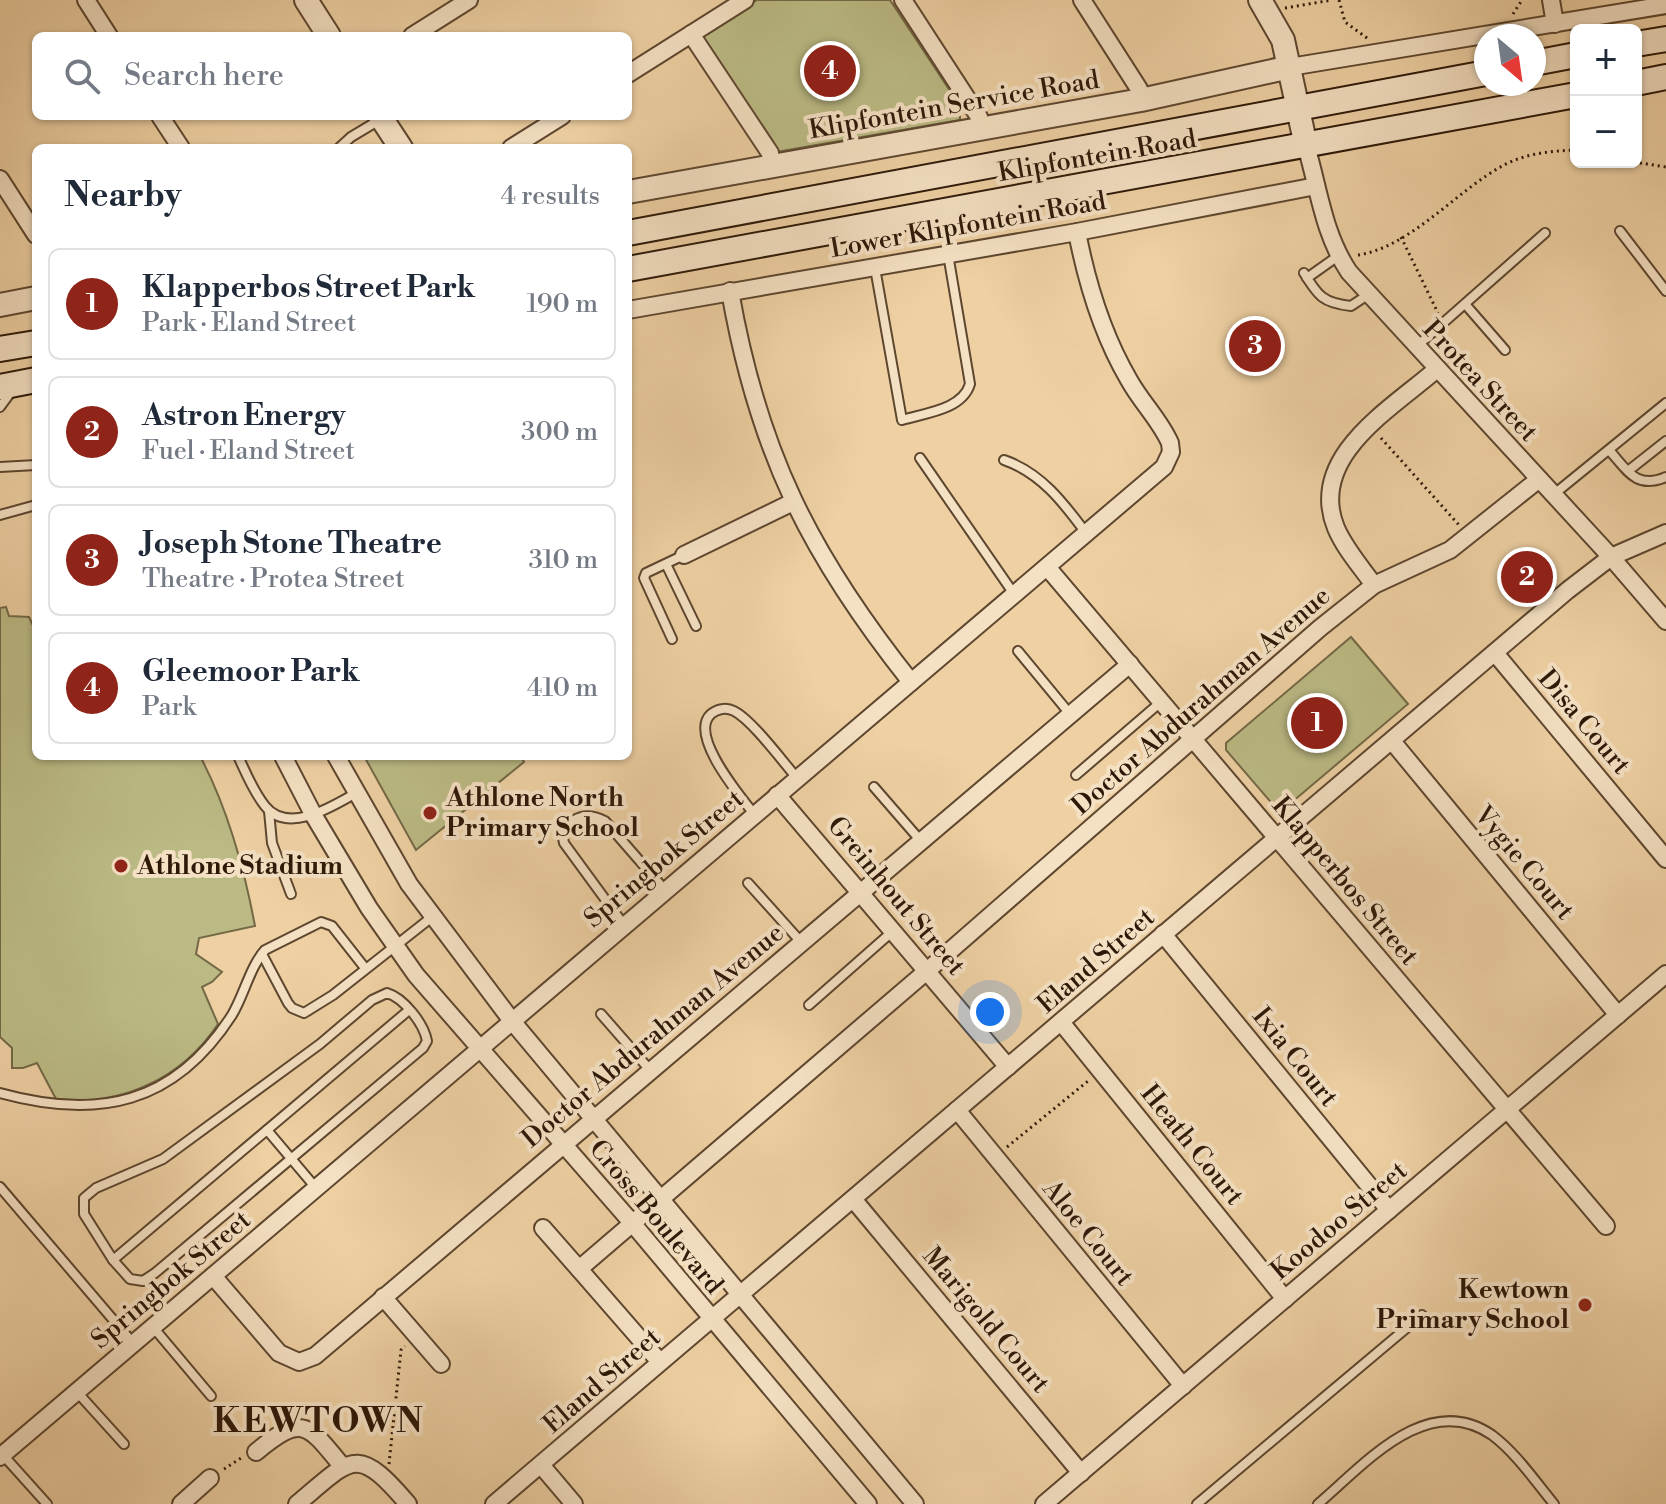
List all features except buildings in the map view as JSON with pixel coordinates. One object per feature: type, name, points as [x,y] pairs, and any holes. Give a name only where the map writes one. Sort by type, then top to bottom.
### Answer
[{"type":"main road","points":[[1642,43],[1666,39]]},
{"type":"main road","points":[[1546,61],[1570,56]]},
{"type":"main road","name":"Klipfontein Road","points":[[632,232],[1474,75]]},
{"type":"main road","points":[[1642,82],[1666,77]]},
{"type":"main road","name":"Klipfontein Road","points":[[632,268],[1571,96]]},
{"type":"main road","points":[[0,349],[32,344]]},
{"type":"street","points":[[86,0],[106,32]]},
{"type":"street","points":[[306,0],[326,32]]},
{"type":"street","points":[[418,32],[469,0]]},
{"type":"street","points":[[632,71],[745,0]]},
{"type":"street","points":[[903,0],[979,117],[981,129]]},
{"type":"street","points":[[1082,0],[1139,89],[1141,100]]},
{"type":"street","points":[[1260,0],[1283,40],[1306,146]]},
{"type":"street","points":[[1551,0],[1555,24]]},
{"type":"street","points":[[1290,67],[1666,5]]},
{"type":"street","points":[[691,34],[770,153],[772,167]]},
{"type":"street","name":"Klipfontein Service Road","points":[[632,191],[1141,100],[1290,67]]},
{"type":"street","points":[[163,120],[178,144]]},
{"type":"street","points":[[383,120],[398,144]]},
{"type":"street","points":[[517,144],[556,120]]},
{"type":"street","name":"Protea Street","points":[[1306,146],[1327,228],[1338,256],[1416,347],[1611,557],[1666,621]]},
{"type":"street","points":[[0,179],[32,229]]},
{"type":"street","name":"Lower Klipfontein Road","points":[[632,309],[1077,232],[1316,186]]},
{"type":"street","name":"Springbok Street","points":[[1,1455],[1164,467],[1171,452],[1167,436],[1129,381],[1113,350],[1097,312],[1077,232]]},
{"type":"street","points":[[730,291],[751,392],[778,470],[834,578],[911,682]]},
{"type":"street","points":[[0,305],[32,299]]},
{"type":"street","points":[[1374,585],[1344,544],[1330,507],[1330,488],[1335,470],[1347,449],[1437,369]]},
{"type":"street","name":"Doctor Abdurahman Avenue","points":[[579,1269],[1320,628],[1374,585],[1428,562],[1469,537],[1538,480]]},
{"type":"street","points":[[684,555],[793,502]]},
{"type":"street","name":"Eland Street","points":[[494,1504],[1495,653],[1611,557],[1666,533]]},
{"type":"street","name":"Klapperbos Street","points":[[1047,567],[1606,1226]]},
{"type":"street","name":"Disa Court","points":[[1495,653],[1666,859]]},
{"type":"street","name":"Doctor Abdurahman Avenue","points":[[213,1276],[279,1353],[299,1362],[325,1348],[860,890],[1130,664]]},
{"type":"street","name":"Vygie Court","points":[[1392,741],[1618,1015]]},
{"type":"street","name":"Cross Boulevard","points":[[285,760],[314,816],[369,908],[416,975],[633,1224],[868,1504]]},
{"type":"street","name":"Cross Boulevard","points":[[338,760],[409,884],[512,1021],[915,1504]]},
{"type":"street","name":"Greinhout Street","points":[[777,795],[1008,1067]]},
{"type":"street","name":"Ixia Court","points":[[1163,934],[1389,1210]]},
{"type":"street","name":"Koodoo Street","points":[[1044,1504],[1666,974]]},
{"type":"street","name":"Heath Court","points":[[1061,1022],[1285,1299]]},
{"type":"street","name":"Aloe Court","points":[[957,1110],[1183,1386]]},
{"type":"street","name":"Marigold Court","points":[[853,1199],[1081,1473]]},
{"type":"street","points":[[543,1228],[660,1362]]},
{"type":"street","points":[[383,1297],[441,1364]]},
{"type":"street","points":[[256,1452],[277,1434],[301,1427],[317,1436],[342,1466]]},
{"type":"street","points":[[297,1504],[342,1466],[369,1465],[380,1471],[408,1504]]},
{"type":"street","points":[[541,1465],[574,1504]]},
{"type":"street","points":[[181,1504],[200,1498],[210,1478]]},
{"type":"lane","points":[[343,144],[376,120]]},
{"type":"lane","points":[[1620,231],[1666,291]]},
{"type":"lane","points":[[1416,347],[1545,233]]},
{"type":"lane","points":[[875,266],[902,420],[951,406],[963,398],[970,384],[948,254]]},
{"type":"lane","points":[[1338,256],[1305,276],[1322,299],[1351,311],[1369,294]]},
{"type":"lane","points":[[1465,304],[1505,350]]},
{"type":"lane","points":[[0,407],[19,383]]},
{"type":"lane","points":[[1553,495],[1666,403]]},
{"type":"lane","points":[[1628,471],[1666,441]]},
{"type":"lane","points":[[1609,450],[1641,481],[1655,482],[1666,477]]},
{"type":"lane","points":[[920,458],[1014,594]]},
{"type":"lane","points":[[1004,460],[1025,468],[1044,483],[1086,534]]},
{"type":"lane","points":[[0,467],[32,465]]},
{"type":"lane","points":[[0,515],[32,506]]},
{"type":"lane","points":[[672,639],[644,578],[646,573],[684,555]]},
{"type":"lane","points":[[666,564],[696,626]]},
{"type":"lane","points":[[1018,651],[1070,714]]},
{"type":"lane","points":[[1076,775],[1162,701]]},
{"type":"lane","points":[[754,814],[708,746],[703,731],[710,715],[717,710],[734,711],[797,778]]},
{"type":"lane","points":[[240,760],[253,788],[269,811],[272,843],[291,894]]},
{"type":"lane","points":[[874,787],[920,840]]},
{"type":"lane","points":[[269,811],[284,816],[314,816],[356,793]]},
{"type":"lane","points":[[624,925],[564,843],[562,833],[573,820],[583,815],[593,815],[605,821],[665,890]]},
{"type":"lane","points":[[748,883],[801,942]]},
{"type":"lane","points":[[262,954],[288,1003],[304,1013],[333,995],[432,917]]},
{"type":"lane","points":[[0,1093],[25,1100],[77,1107],[110,1104],[156,1088],[183,1071],[211,1045],[244,996],[262,954],[275,943],[325,922],[332,926],[365,968]]},
{"type":"lane","points":[[809,1005],[894,930]]},
{"type":"lane","points":[[393,994],[426,1033],[427,1041],[423,1048],[291,1160],[148,1278],[137,1282],[130,1279],[113,1260],[84,1214],[84,1198],[88,1194],[163,1159],[253,1095],[380,995],[393,994]]},
{"type":"lane","points":[[113,1260],[409,1010]]},
{"type":"lane","points":[[601,1014],[650,1070]]},
{"type":"lane","points":[[267,1130],[316,1188]]},
{"type":"lane","points":[[0,1187],[133,1343]]},
{"type":"lane","points":[[1197,1504],[1422,1315]]},
{"type":"lane","points":[[153,1327],[211,1396]]},
{"type":"lane","points":[[77,1391],[124,1444]]},
{"type":"lane","points":[[1318,1504],[1411,1429],[1439,1420],[1467,1423],[1491,1435],[1514,1456],[1554,1504]]},
{"type":"lane","points":[[1,1455],[47,1504]]},
{"type":"path","points":[[1285,8],[1332,0]]},
{"type":"path","points":[[1339,0],[1345,22],[1373,42]]},
{"type":"path","points":[[1512,15],[1522,0]]},
{"type":"path","points":[[1338,256],[1365,254],[1401,237],[1504,165],[1545,151],[1570,150]]},
{"type":"path","points":[[1642,163],[1666,167]]},
{"type":"path","points":[[1401,237],[1443,323]]},
{"type":"path","points":[[1370,427],[1469,537]]},
{"type":"path","points":[[995,1157],[1100,1071]]},
{"type":"path","points":[[380,1471],[390,1463],[401,1350],[417,1336]]},
{"type":"path","points":[[210,1478],[256,1452]]},
{"type":"shaded area","points":[[757,0],[890,0],[960,106],[960,120],[776,152],[699,36]]},
{"type":"shaded area","name":"Athlone Stadium","points":[[6,607],[9,616],[29,617],[32,623],[32,760],[202,760],[227,818],[240,860],[255,926],[199,938],[196,954],[222,972],[202,987],[218,1024],[187,1060],[148,1085],[127,1093],[104,1098],[56,1099],[37,1063],[12,1068],[12,1048],[0,1037],[0,608]]},
{"type":"shaded area","points":[[1351,637],[1408,704],[1285,808],[1275,807],[1226,750],[1226,743]]},
{"type":"shaded area","points":[[366,760],[523,760],[524,762],[416,850]]},
{"type":"place","name":"Gleemoor Park","points":[[830,71]]},
{"type":"place","name":"Joseph Stone Theatre","points":[[1255,346]]},
{"type":"place","name":"Astron Energy","points":[[1527,577]]},
{"type":"place","name":"Klapperbos Street Park","points":[[1317,723]]},
{"type":"place","name":"Athlone North Primary School","points":[[430,813]]},
{"type":"place","name":"Athlone Stadium","points":[[121,866]]},
{"type":"place","name":"Kewtown Primary School","points":[[1585,1305]]},
{"type":"district","name":"KEWTOWN","points":[[319,1422]]}]
